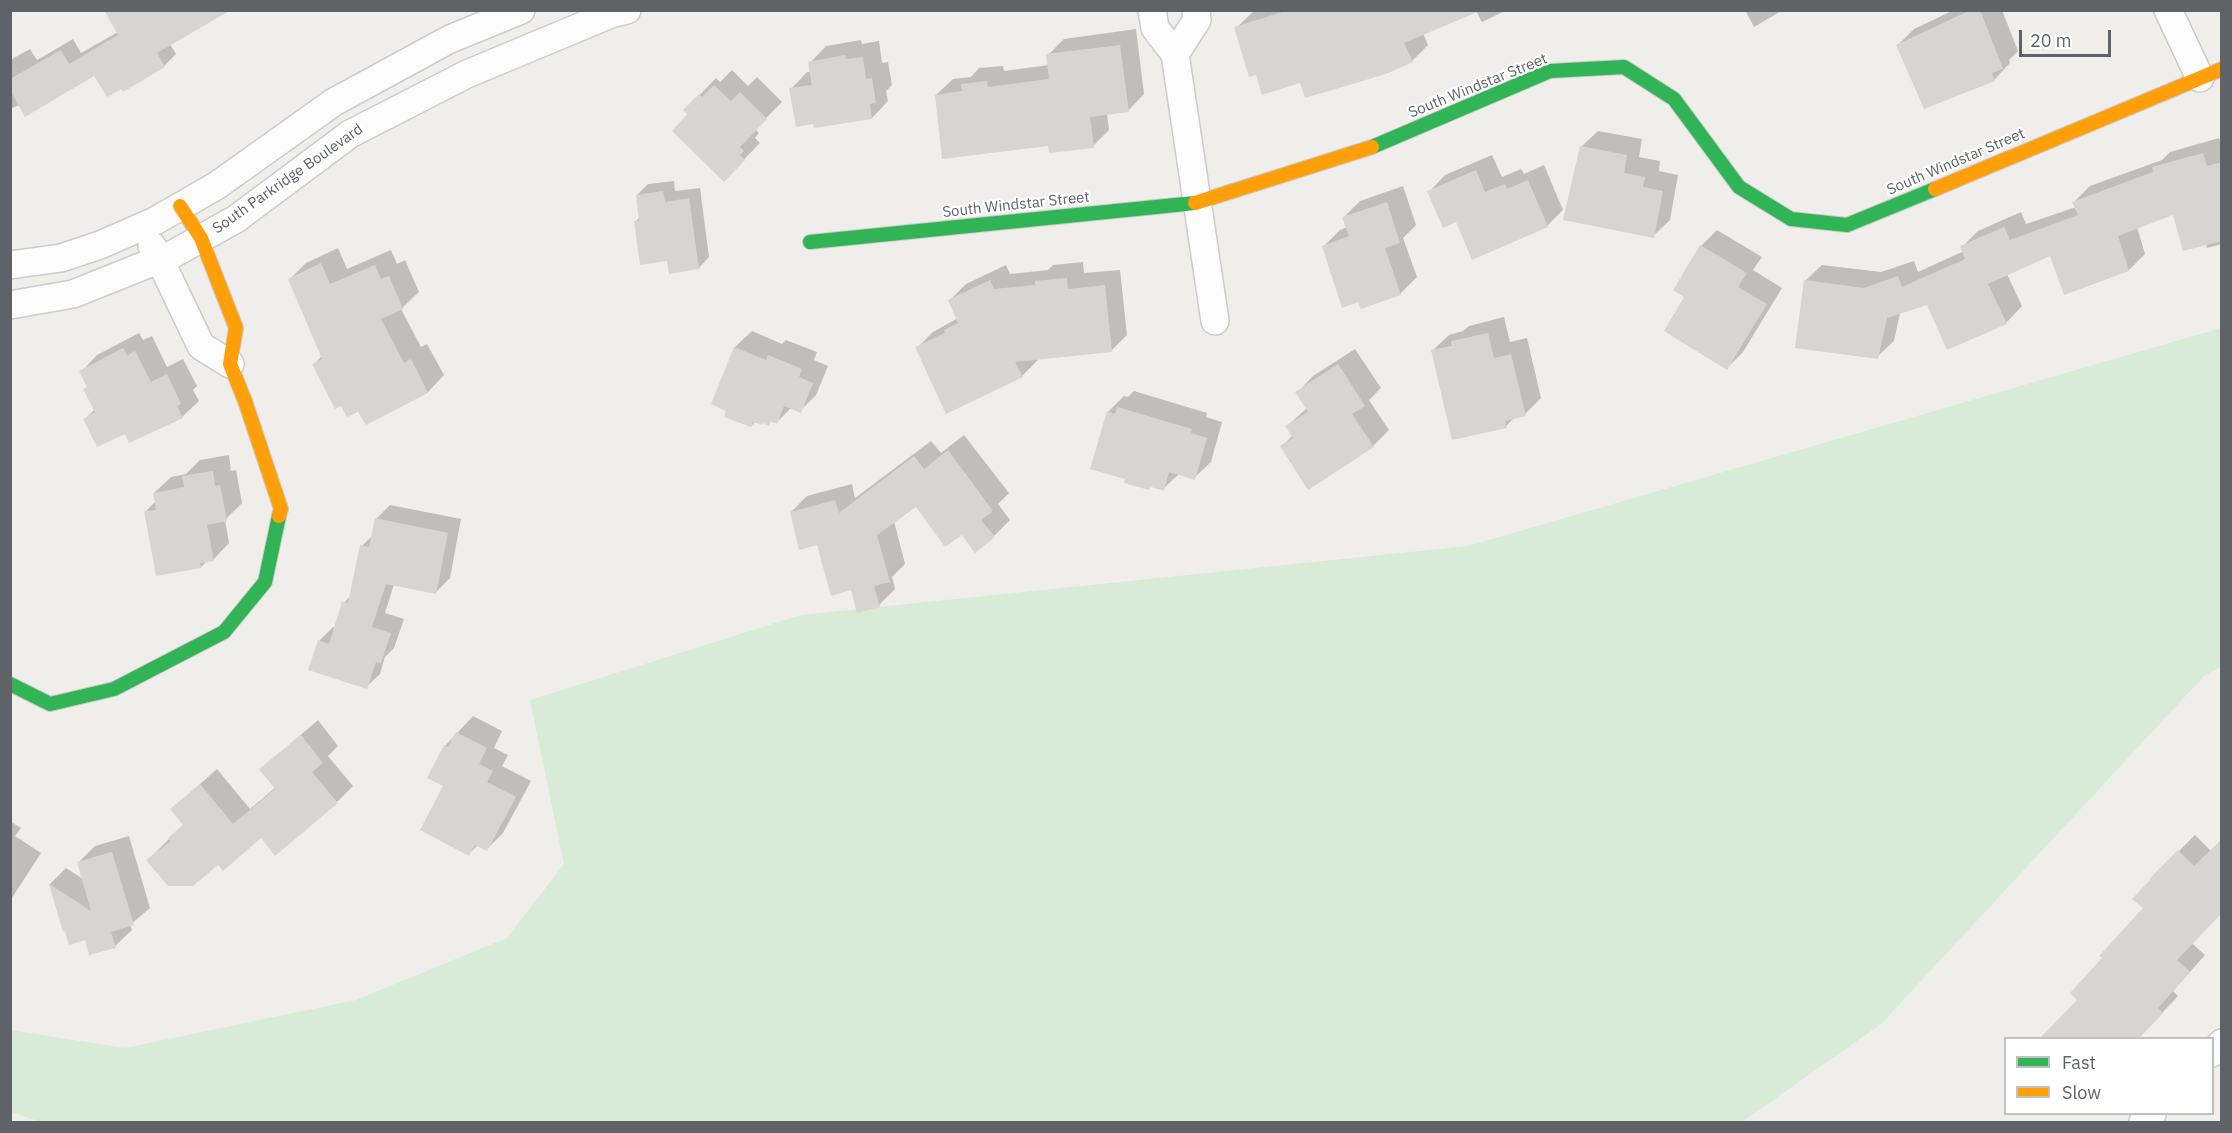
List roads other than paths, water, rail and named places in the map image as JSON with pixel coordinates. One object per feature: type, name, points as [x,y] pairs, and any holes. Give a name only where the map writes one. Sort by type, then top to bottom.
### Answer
[{"type":"street","points":[[10,266],[61,258],[140,228],[216,186],[334,102],[450,39],[521,10]]},
{"type":"street","name":"South Parkridge Boulevard","points":[[10,305],[73,294],[160,260],[236,219],[350,134],[466,74],[611,14],[627,10]]},
{"type":"street","points":[[1152,10],[1155,28],[1175,54],[1215,321]]},
{"type":"street","points":[[1175,54],[1197,20],[1196,10]]},
{"type":"street","points":[[2168,10],[2211,74]]},
{"type":"street","name":"South Windstar Street","points":[[810,242],[1197,203],[1382,144],[1550,71],[1624,67],[1674,99],[1739,186],[1791,219],[1847,225],[2211,74]]},
{"type":"street","points":[[10,684],[50,704],[114,689],[224,632],[265,582],[281,509],[245,401],[230,364],[236,328],[201,238],[180,206]]},
{"type":"street","points":[[140,228],[160,260],[201,346],[230,364]]}]
